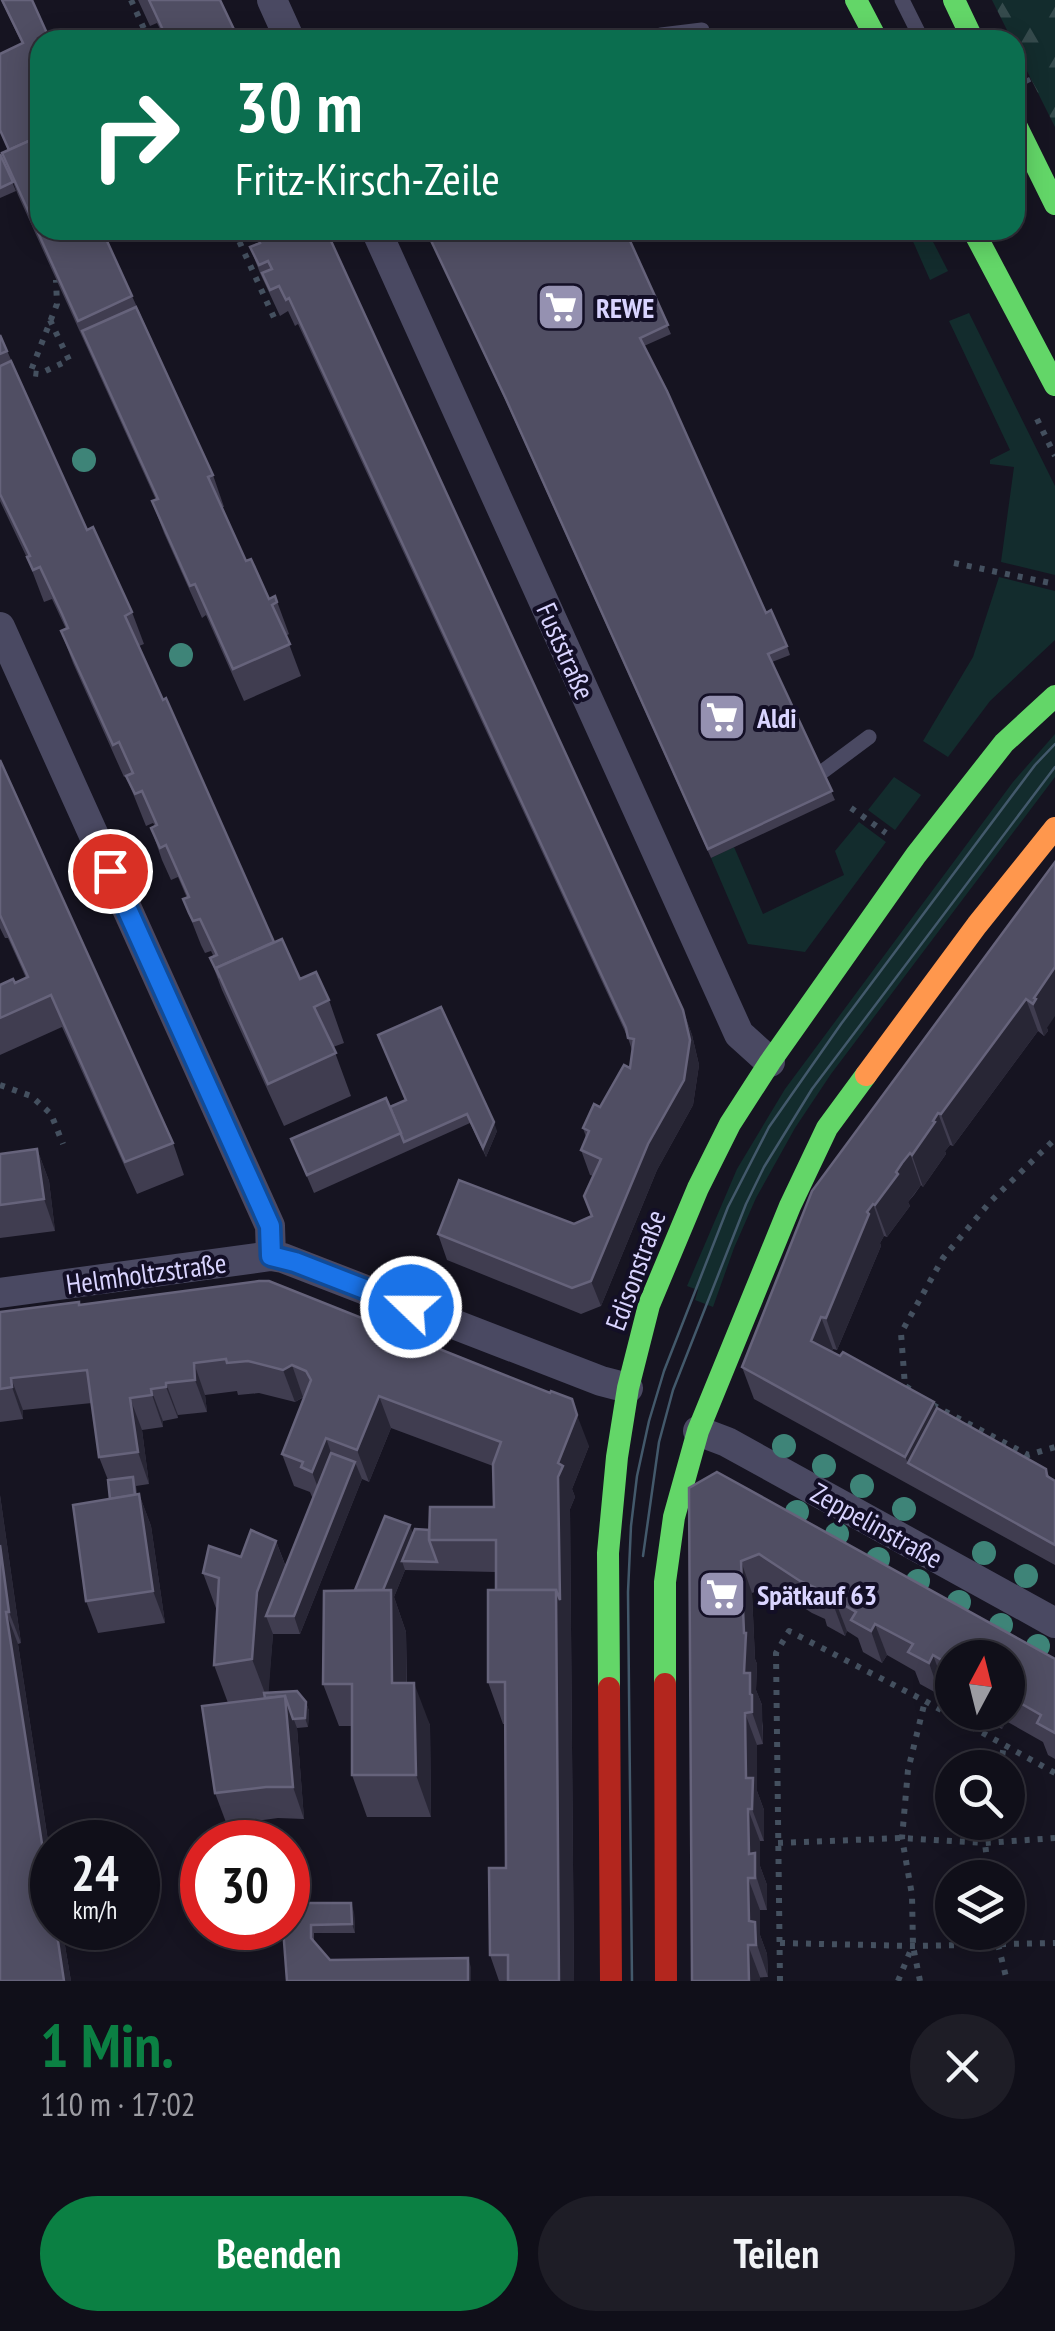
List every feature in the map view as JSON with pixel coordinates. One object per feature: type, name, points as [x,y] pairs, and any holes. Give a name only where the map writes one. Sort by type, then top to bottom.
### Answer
[{"type":"main road","points":[[856,0],[872,30]]},
{"type":"main road","points":[[954,0],[969,30]]},
{"type":"main road","points":[[1025,144],[1055,204]]},
{"type":"main road","points":[[978,240],[1055,386]]},
{"type":"main road","name":"Edisonstraße","points":[[611,1981],[608,1553],[628,1388],[649,1305],[698,1188],[730,1124],[770,1062],[958,799],[1004,744],[1055,696]]},
{"type":"main road","points":[[666,1981],[664,1582],[674,1516],[698,1432],[790,1206],[828,1128],[977,925],[1055,828]]},
{"type":"street","points":[[272,0],[286,30]]},
{"type":"street","name":"Fuststraße","points":[[381,240],[738,1034],[770,1062]]},
{"type":"street","points":[[0,627],[270,1226],[271,1256]]},
{"type":"street","name":"Helmholtzstraße","points":[[0,1293],[271,1256],[601,1382],[628,1388]]},
{"type":"street","name":"Zeppelinstraße","points":[[698,1432],[727,1442],[1055,1623]]},
{"type":"lane","points":[[902,0],[917,30]]},
{"type":"lane","points":[[822,772],[870,737]]},
{"type":"path","points":[[131,0],[144,30]]},
{"type":"path","points":[[239,240],[276,322]]},
{"type":"path","points":[[50,320],[69,360],[39,374],[30,374],[50,320],[56,304],[56,280]]},
{"type":"path","points":[[954,563],[1055,584]]},
{"type":"path","points":[[851,808],[895,840]]},
{"type":"path","points":[[0,1085],[31,1096],[51,1114],[62,1144]]},
{"type":"path","points":[[916,1394],[905,1386],[901,1332],[943,1258],[990,1202],[1055,1139]]},
{"type":"path","points":[[928,1402],[1028,1455],[1055,1447]]},
{"type":"path","points":[[780,1981],[776,1654],[789,1631],[1055,1773]]},
{"type":"path","points":[[920,1981],[912,1946],[912,1894],[902,1838],[908,1770],[925,1701]]},
{"type":"path","points":[[1003,1750],[1004,1744]]},
{"type":"path","points":[[778,1844],[902,1838],[985,1843],[1055,1838]]},
{"type":"path","points":[[986,1840],[987,1860]]},
{"type":"path","points":[[1025,1942],[1055,1943]]},
{"type":"path","points":[[780,1943],[935,1945]]},
{"type":"path","points":[[898,1981],[912,1946]]},
{"type":"path","points":[[998,1950],[1007,1981]]},
{"type":"green space","points":[[992,0],[1055,0],[1055,127],[1025,67],[1025,30],[1007,30]]},
{"type":"green space","points":[[912,240],[932,240],[948,271],[930,280]]},
{"type":"green space","points":[[969,313],[1055,486],[1055,575],[1001,562],[1014,467],[990,464],[990,460],[1010,450],[949,321]]},
{"type":"green space","points":[[999,577],[1055,591],[1055,640],[990,701],[948,757],[923,741],[973,657]]},
{"type":"green space","points":[[1055,734],[1055,777],[831,1074],[795,1128],[756,1198],[713,1307],[695,1300],[698,1290],[687,1286],[737,1169],[785,1089],[1013,782]]},
{"type":"green space","points":[[894,777],[921,795],[895,830],[868,810]]},
{"type":"green space","points":[[859,822],[886,842],[805,952],[748,944],[711,858],[734,847],[763,914],[844,875],[835,851]]},
{"type":"building","points":[[2,0],[32,0],[46,30],[30,30],[30,141],[9,150],[0,130],[0,54],[23,43]]},
{"type":"building","points":[[149,0],[220,0],[234,30],[163,30]]},
{"type":"building","points":[[30,140],[30,215],[2,153]]},
{"type":"building","points":[[0,154],[13,182],[0,188]]},
{"type":"building","points":[[41,240],[107,240],[132,296],[78,321]]},
{"type":"building","points":[[259,240],[331,240],[683,1010],[690,1040],[684,1080],[648,1144],[591,1281],[572,1288],[438,1234],[459,1180],[574,1224],[592,1216],[584,1196],[601,1159],[581,1150],[589,1131],[583,1128],[594,1104],[600,1107],[624,1065],[630,1068],[634,1039],[628,1038],[289,298],[286,300],[279,286],[270,290],[262,273],[272,269],[268,261],[259,265],[250,247],[260,243]]},
{"type":"building","points":[[431,240],[630,240],[668,325],[640,338],[766,613],[771,610],[787,646],[768,654],[832,791],[708,849]]},
{"type":"building","points":[[136,307],[213,475],[208,477],[246,561],[251,559],[269,599],[275,596],[277,602],[272,605],[290,644],[233,669],[152,501],[158,499],[82,331]]},
{"type":"building","points":[[0,335],[7,351],[0,354]]},
{"type":"building","points":[[11,361],[87,530],[93,527],[132,612],[125,616],[163,700],[166,698],[274,942],[216,968],[220,978],[210,958],[217,955],[200,919],[193,921],[189,913],[183,899],[189,897],[166,845],[160,848],[151,828],[157,825],[142,791],[135,794],[126,776],[133,773],[119,742],[113,745],[61,631],[68,628],[62,614],[40,567],[33,570],[0,494],[0,366]]},
{"type":"building","points":[[0,760],[173,1143],[125,1162],[51,995],[0,1018],[0,985],[28,977],[0,915]]},
{"type":"building","points":[[1055,862],[1055,967],[1033,1004],[1026,999],[867,1212],[826,1318],[821,1317],[811,1341],[840,1356],[843,1352],[934,1402],[905,1457],[742,1367],[812,1191]]},
{"type":"building","points":[[282,939],[300,979],[316,972],[329,1000],[314,1007],[336,1053],[268,1084],[216,968]]},
{"type":"building","points":[[441,1007],[494,1122],[483,1148],[467,1114],[404,1142],[390,1107],[406,1100],[378,1035]]},
{"type":"building","points":[[386,1098],[401,1133],[307,1175],[291,1139]]},
{"type":"building","points":[[37,1149],[44,1199],[0,1205],[0,1154]]},
{"type":"building","points":[[269,1281],[572,1399],[577,1415],[558,1463],[563,1466],[558,1477],[560,1600],[556,1590],[496,1590],[496,1540],[429,1540],[430,1507],[494,1507],[493,1464],[501,1442],[379,1396],[357,1450],[326,1438],[312,1472],[301,1467],[303,1462],[282,1454],[311,1380],[306,1371],[292,1365],[283,1370],[248,1361],[227,1363],[226,1359],[194,1363],[195,1380],[166,1383],[166,1387],[151,1389],[152,1395],[130,1398],[138,1452],[99,1457],[87,1370],[11,1378],[12,1387],[0,1389],[0,1312]]},
{"type":"building","points":[[937,1408],[1046,1469],[1047,1476],[1055,1481],[1055,1545],[908,1463]]},
{"type":"building","points":[[331,1453],[355,1462],[294,1616],[266,1616]]},
{"type":"building","points":[[717,1472],[1021,1640],[935,1640],[935,1656],[929,1663],[908,1652],[913,1644],[875,1624],[871,1631],[851,1620],[856,1612],[816,1594],[818,1589],[759,1554],[741,1561],[746,1633],[744,1673],[750,1673],[752,1695],[752,1712],[745,1713],[746,1778],[753,1778],[752,1809],[748,1809],[749,1854],[755,1853],[755,1878],[748,1878],[749,1921],[755,1922],[756,1945],[748,1945],[749,1981],[692,1981],[689,1488]]},
{"type":"building","points":[[133,1477],[135,1495],[110,1499],[108,1480]]},
{"type":"building","points":[[139,1494],[153,1591],[86,1601],[73,1505]]},
{"type":"building","points":[[385,1516],[410,1525],[383,1590],[355,1590]]},
{"type":"building","points":[[415,1529],[429,1530],[437,1562],[402,1561]]},
{"type":"building","points":[[251,1530],[276,1541],[257,1592],[252,1659],[214,1665],[219,1578],[203,1573],[209,1546],[241,1557]]},
{"type":"building","points":[[0,1545],[6,1612],[38,1820],[30,1820],[30,1950],[59,1950],[64,1981],[0,1981]]},
{"type":"building","points":[[391,1590],[392,1683],[414,1683],[416,1775],[352,1775],[352,1684],[323,1684],[324,1591]]},
{"type":"building","points":[[488,1590],[556,1590],[559,1981],[508,1981],[508,1955],[490,1955],[489,1868],[506,1868],[505,1682],[488,1682]]},
{"type":"building","points":[[1025,1642],[1055,1659],[1055,1733],[1037,1723],[1041,1715],[1025,1706]]},
{"type":"building","points":[[297,1691],[306,1702],[305,1718],[293,1719],[285,1696],[265,1698],[264,1693]]},
{"type":"building","points":[[285,1696],[293,1787],[215,1793],[202,1706]]},
{"type":"building","points":[[310,1903],[351,1903],[352,1924],[311,1925],[311,1938],[330,1960],[468,1958],[468,1981],[287,1981],[285,1950],[310,1950]]},
{"type":"tram line","points":[[632,1981],[628,1592],[631,1526],[637,1476],[664,1371],[728,1207],[769,1127],[841,1024],[1035,765],[1055,744]]},
{"type":"tram line","points":[[643,1556],[659,1442],[673,1390],[764,1167],[812,1089],[1055,767]]},
{"type":"traffic: fast","points":[[856,0],[872,30]]},
{"type":"traffic: fast","points":[[954,0],[968,30]]},
{"type":"traffic: fast","points":[[1025,143],[1055,204]]},
{"type":"traffic: fast","points":[[978,240],[1055,385]]},
{"type":"traffic: fast","points":[[609,1688],[608,1553],[628,1388],[649,1305],[698,1188],[730,1124],[770,1062],[916,855],[1004,743],[1055,696]]},
{"type":"traffic: fast","points":[[665,1684],[665,1582],[674,1517],[698,1431],[790,1206],[827,1128],[866,1075]]},
{"type":"traffic: slow","points":[[866,1075],[1055,828]]},
{"type":"traffic: jam","points":[[665,1684],[666,1981]]},
{"type":"traffic: jam","points":[[609,1688],[611,1981]]},
{"type":"place","name":"REWE","points":[[561,307]]},
{"type":"place","name":"Aldi","points":[[722,717]]},
{"type":"place","name":"Spätkauf 63","points":[[722,1594]]},
{"type":"route","points":[[110,871],[270,1226],[271,1256],[411,1307]]}]
